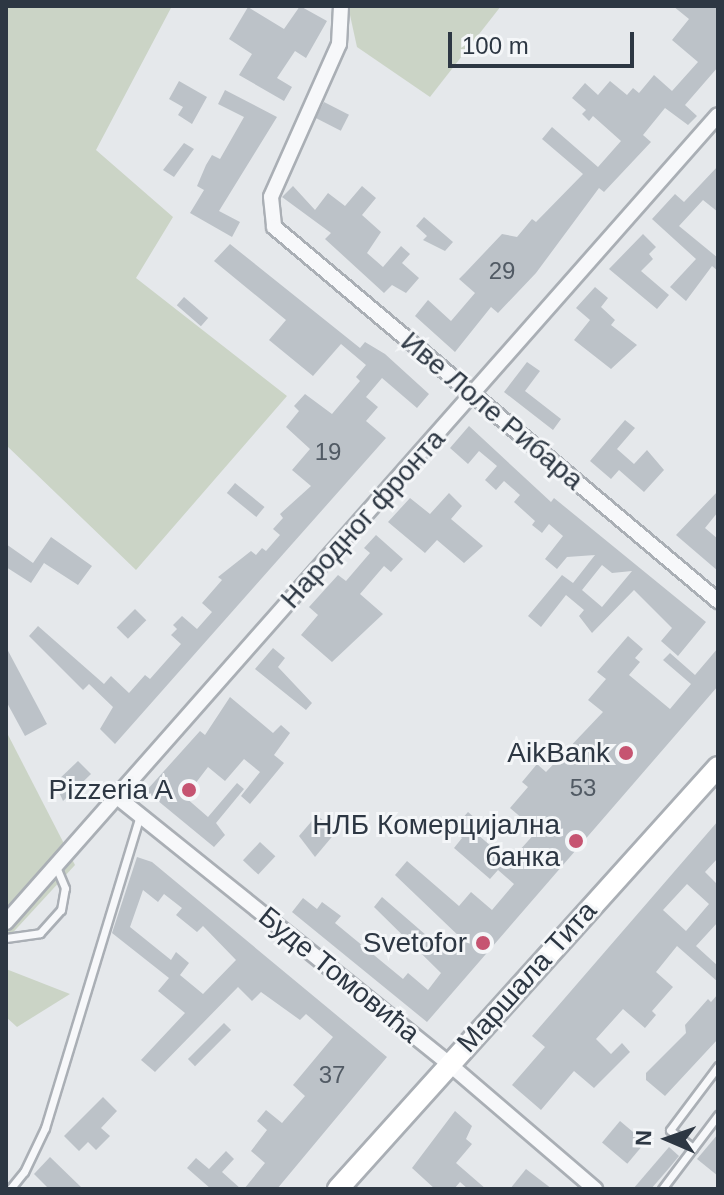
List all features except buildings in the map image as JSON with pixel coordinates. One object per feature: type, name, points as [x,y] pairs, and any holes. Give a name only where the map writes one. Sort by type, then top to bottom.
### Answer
[{"type":"street","name":"Иве Лоле Рибара","points":[[341,6],[339,44],[277,183],[271,218],[282,234],[718,601]]},
{"type":"street","name":"Народног фронта","points":[[6,922],[718,115]]},
{"type":"street","name":"Маршала Тита","points":[[338,1189],[448,1063],[718,767]]},
{"type":"street","name":"Буде Томовића","points":[[116,796],[448,1063],[595,1189]]},
{"type":"lane","points":[[10,1189],[24,1172],[45,1128],[140,815]]},
{"type":"lane","points":[[6,938],[40,933],[61,910],[65,888],[55,865]]},
{"type":"lane","points":[[693,1148],[670,1130],[718,1066]]},
{"type":"lane","points":[[662,1189],[718,1115]]},
{"type":"green space","points":[[6,6],[172,6],[96,150],[173,217],[136,278],[287,396],[136,570],[6,445]]},
{"type":"green space","points":[[348,6],[501,6],[430,97],[357,47]]},
{"type":"green space","points":[[6,731],[75,865],[6,940]]},
{"type":"green space","points":[[6,969],[70,994],[17,1027],[6,1017]]},
{"type":"place","name":"AikBank","points":[[626,753]]},
{"type":"place","name":"Pizzeria A","points":[[189,790]]},
{"type":"place","name":"НЛБ Комерцијална банка","points":[[576,841]]},
{"type":"place","name":"Svetofor","points":[[483,943]]}]
